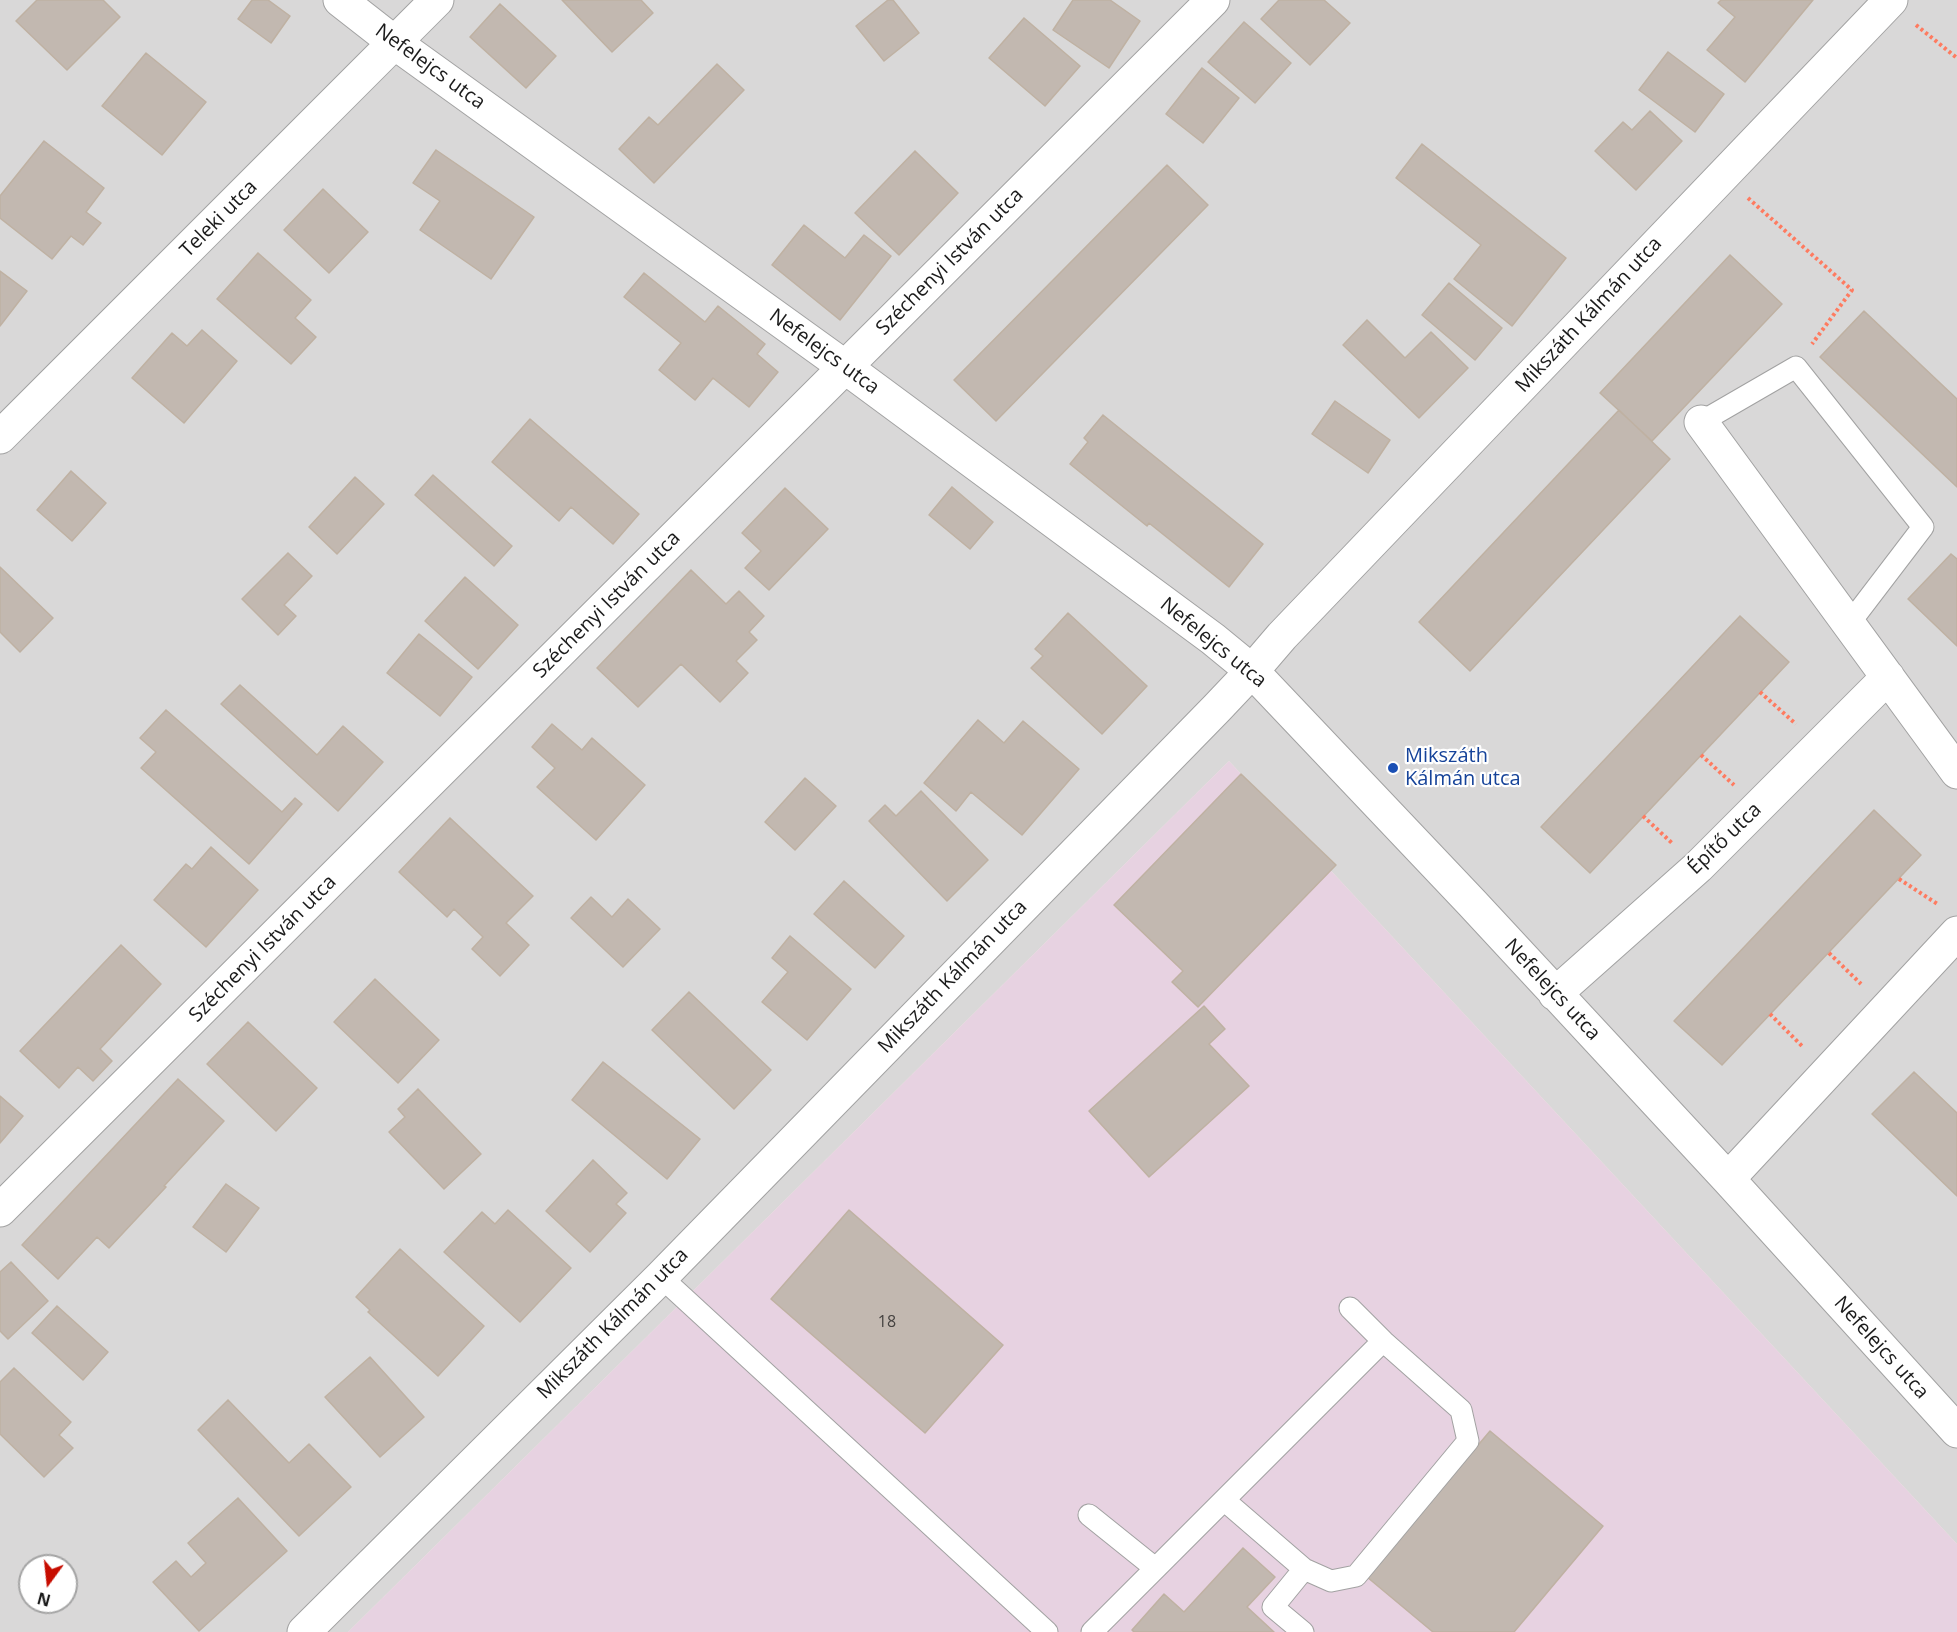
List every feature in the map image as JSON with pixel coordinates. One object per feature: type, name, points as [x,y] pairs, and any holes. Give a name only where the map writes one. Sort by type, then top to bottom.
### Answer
[{"type":"street","name":"Nefelejcs utca","points":[[340,0],[395,43],[845,367],[1213,639],[1252,671],[1472,903],[1728,1179],[1957,1431]]},
{"type":"street","name":"Teleki utca","points":[[0,437],[437,0]]},
{"type":"street","name":"Széchenyi István utca","points":[[0,1210],[1213,0]]},
{"type":"street","name":"Mikszáth Kálmán utca","points":[[304,1632],[661,1277],[1252,671],[1282,636],[1889,1]]},
{"type":"street","points":[[1701,422],[1957,772]]},
{"type":"street","name":"Építő utca","points":[[1555,993],[1698,867],[1888,677]]},
{"type":"street","points":[[1728,1179],[1886,1008],[1952,922]]},
{"type":"lane","points":[[1701,422],[1796,367],[1923,527],[1849,624]]},
{"type":"lane","points":[[661,1277],[1047,1632]]},
{"type":"lane","points":[[1224,1500],[1304,1569],[1331,1581],[1356,1576],[1468,1441],[1461,1410],[1383,1341],[1350,1308]]},
{"type":"lane","points":[[1092,1632],[1383,1341]]},
{"type":"lane","points":[[1089,1515],[1155,1568]]},
{"type":"lane","points":[[1303,1632],[1274,1607],[1304,1569]]},
{"type":"path","points":[[1889,1],[1957,58]]},
{"type":"path","points":[[1722,175],[1852,290],[1796,367]]},
{"type":"path","points":[[1760,692],[1820,745]]},
{"type":"path","points":[[1701,755],[1758,808]]},
{"type":"path","points":[[1899,879],[1952,922]]},
{"type":"path","points":[[1829,953],[1886,1008]]},
{"type":"path","points":[[1770,1014],[1827,1070]]},
{"type":"shaded area","points":[[0,0],[1957,0],[1957,1544],[1229,761],[348,1632],[0,1632]]},
{"type":"shaded area","points":[[1229,761],[1957,1544],[1957,1632],[348,1632]]},
{"type":"building","points":[[37,0],[103,0],[120,17],[67,70],[16,21]]},
{"type":"building","points":[[252,0],[268,0],[290,16],[271,43],[238,19]]},
{"type":"building","points":[[562,0],[641,0],[653,13],[612,52]]},
{"type":"building","points":[[888,0],[893,0],[919,33],[884,61],[856,26]]},
{"type":"building","points":[[1073,0],[1110,0],[1140,21],[1109,68],[1053,30]]},
{"type":"building","points":[[1279,0],[1324,0],[1350,23],[1310,65],[1261,19]]},
{"type":"building","points":[[1721,0],[1813,0],[1745,82],[1707,50],[1735,17],[1718,3]]},
{"type":"building","points":[[500,4],[556,56],[526,88],[470,37]]},
{"type":"building","points":[[1024,18],[1080,66],[1045,106],[989,58]]},
{"type":"building","points":[[1244,22],[1291,63],[1255,103],[1208,62]]},
{"type":"building","points":[[1668,52],[1724,94],[1695,132],[1639,90]]},
{"type":"building","points":[[146,53],[206,102],[162,155],[102,106]]},
{"type":"building","points":[[717,64],[744,90],[654,183],[619,149],[649,117],[658,125]]},
{"type":"building","points":[[1202,68],[1239,98],[1203,143],[1166,114]]},
{"type":"building","points":[[1650,111],[1682,141],[1636,190],[1595,151],[1623,122],[1632,130]]},
{"type":"building","points":[[44,141],[104,188],[86,212],[101,223],[83,245],[71,236],[52,259],[0,218],[0,196]]},
{"type":"building","points":[[1422,144],[1566,258],[1512,326],[1454,279],[1481,245],[1396,178]]},
{"type":"building","points":[[436,150],[534,217],[491,279],[420,230],[440,201],[413,183]]},
{"type":"building","points":[[915,151],[958,193],[899,255],[855,213]]},
{"type":"building","points":[[1167,165],[1208,205],[996,421],[954,380]]},
{"type":"building","points":[[323,189],[368,232],[329,273],[284,230]]},
{"type":"building","points":[[804,225],[845,258],[864,235],[891,256],[840,320],[772,265]]},
{"type":"building","points":[[258,253],[311,300],[295,318],[316,337],[291,364],[217,299]]},
{"type":"building","points":[[1730,255],[1782,304],[1652,441],[1600,393]]},
{"type":"building","points":[[0,271],[27,291],[0,326]]},
{"type":"building","points":[[644,273],[705,322],[718,306],[765,344],[757,354],[778,372],[749,407],[713,378],[695,400],[659,370],[681,343],[624,297]]},
{"type":"building","points":[[1449,283],[1502,328],[1475,360],[1422,315]]},
{"type":"building","points":[[1864,311],[1957,399],[1957,487],[1820,357]]},
{"type":"building","points":[[1367,320],[1405,358],[1431,332],[1468,368],[1419,418],[1343,345]]},
{"type":"building","points":[[202,330],[237,361],[184,423],[132,378],[172,333],[187,346]]},
{"type":"building","points":[[1335,401],[1390,440],[1368,473],[1312,434]]},
{"type":"building","points":[[1619,410],[1670,459],[1470,671],[1419,622]]},
{"type":"building","points":[[1103,415],[1263,544],[1229,587],[1149,523],[1147,526],[1070,464],[1088,442],[1084,438]]},
{"type":"building","points":[[530,419],[639,514],[613,544],[571,507],[559,521],[492,462]]},
{"type":"building","points":[[71,471],[106,503],[72,541],[37,510]]},
{"type":"building","points":[[433,475],[512,546],[494,566],[415,495]]},
{"type":"building","points":[[355,477],[384,504],[337,554],[309,527]]},
{"type":"building","points":[[952,487],[993,522],[970,549],[929,515]]},
{"type":"building","points":[[785,488],[828,529],[769,590],[745,568],[761,551],[742,533]]},
{"type":"building","points":[[288,553],[312,576],[284,605],[296,616],[278,635],[242,599]]},
{"type":"building","points":[[1951,554],[1957,559],[1957,646],[1908,599]]},
{"type":"building","points":[[0,567],[53,618],[20,652],[0,632]]},
{"type":"building","points":[[691,570],[726,604],[739,591],[764,616],[749,632],[757,640],[736,661],[748,673],[720,702],[681,664],[638,707],[597,668]]},
{"type":"building","points":[[465,577],[518,625],[478,669],[425,621]]},
{"type":"building","points":[[1068,613],[1147,686],[1102,734],[1031,668],[1043,656],[1035,649]]},
{"type":"building","points":[[1740,616],[1789,662],[1590,873],[1541,827]]},
{"type":"building","points":[[419,634],[472,677],[440,716],[387,673]]},
{"type":"building","points":[[240,685],[317,755],[343,726],[383,762],[338,811],[221,704]]},
{"type":"building","points":[[166,710],[282,812],[295,798],[302,804],[249,864],[141,768],[156,752],[140,738]]},
{"type":"building","points":[[978,720],[1004,743],[1023,721],[1079,769],[1022,835],[971,792],[956,811],[924,783]]},
{"type":"building","points":[[552,724],[582,750],[592,738],[645,785],[596,840],[537,787],[555,768],[532,747]]},
{"type":"building","points":[[1241,774],[1336,865],[1198,1007],[1172,982],[1183,971],[1114,905]]},
{"type":"building","points":[[805,778],[836,806],[795,850],[765,822]]},
{"type":"building","points":[[921,791],[988,860],[947,901],[869,821],[885,805],[896,816]]},
{"type":"building","points":[[1874,810],[1921,855],[1722,1065],[1674,1021]]},
{"type":"building","points":[[450,818],[533,896],[506,923],[529,945],[500,976],[472,949],[483,937],[454,909],[447,917],[399,872]]},
{"type":"building","points":[[211,847],[258,890],[206,947],[154,900],[186,864],[192,869]]},
{"type":"building","points":[[844,881],[904,936],[875,968],[814,914]]},
{"type":"building","points":[[591,897],[612,917],[628,899],[660,929],[623,967],[571,918]]},
{"type":"building","points":[[790,936],[851,989],[807,1040],[762,1002],[788,972],[772,958]]},
{"type":"building","points":[[121,945],[161,984],[100,1049],[112,1061],[93,1081],[78,1067],[59,1088],[20,1051]]},
{"type":"building","points":[[375,979],[439,1040],[398,1083],[334,1022]]},
{"type":"building","points":[[689,992],[771,1070],[734,1109],[652,1030]]},
{"type":"building","points":[[1204,1006],[1225,1029],[1209,1044],[1249,1086],[1149,1177],[1089,1111]]},
{"type":"building","points":[[248,1022],[317,1088],[276,1131],[207,1064]]},
{"type":"building","points":[[603,1062],[700,1139],[667,1179],[572,1100]]},
{"type":"building","points":[[1914,1072],[1957,1113],[1957,1196],[1872,1114]]},
{"type":"building","points":[[178,1079],[224,1121],[109,1248],[97,1237],[58,1279],[22,1245]]},
{"type":"building","points":[[418,1089],[481,1154],[444,1189],[389,1132],[405,1117],[398,1109]]},
{"type":"building","points":[[0,1096],[23,1116],[0,1143]]},
{"type":"building","points":[[593,1160],[627,1193],[616,1204],[626,1213],[590,1252],[546,1211]]},
{"type":"building","points":[[226,1184],[259,1208],[226,1252],[193,1227]]},
{"type":"building","points":[[508,1210],[571,1268],[520,1322],[444,1252],[482,1212],[495,1224]]},
{"type":"building","points":[[849,1210],[1003,1345],[925,1433],[771,1299]]},
{"type":"building","points":[[400,1249],[484,1326],[438,1376],[368,1312],[370,1310],[356,1297]]},
{"type":"building","points":[[11,1262],[48,1301],[8,1339],[0,1331],[0,1272]]},
{"type":"building","points":[[57,1306],[108,1352],[83,1380],[32,1333]]},
{"type":"building","points":[[370,1357],[424,1417],[380,1457],[325,1397]]},
{"type":"building","points":[[14,1368],[71,1422],[59,1435],[73,1448],[44,1477],[0,1434],[0,1382]]},
{"type":"building","points":[[228,1400],[289,1463],[309,1444],[351,1487],[299,1536],[198,1430]]},
{"type":"building","points":[[1490,1431],[1603,1526],[1514,1632],[1433,1632],[1367,1577]]},
{"type":"building","points":[[238,1498],[287,1551],[199,1631],[153,1582],[176,1561],[191,1577],[206,1563],[188,1543]]},
{"type":"building","points":[[1243,1548],[1275,1577],[1247,1607],[1274,1632],[1134,1632],[1132,1630],[1164,1594],[1184,1612]]},
{"type":"place","name":"Mikszáth Kálmán utca","points":[[1393,768]]}]
